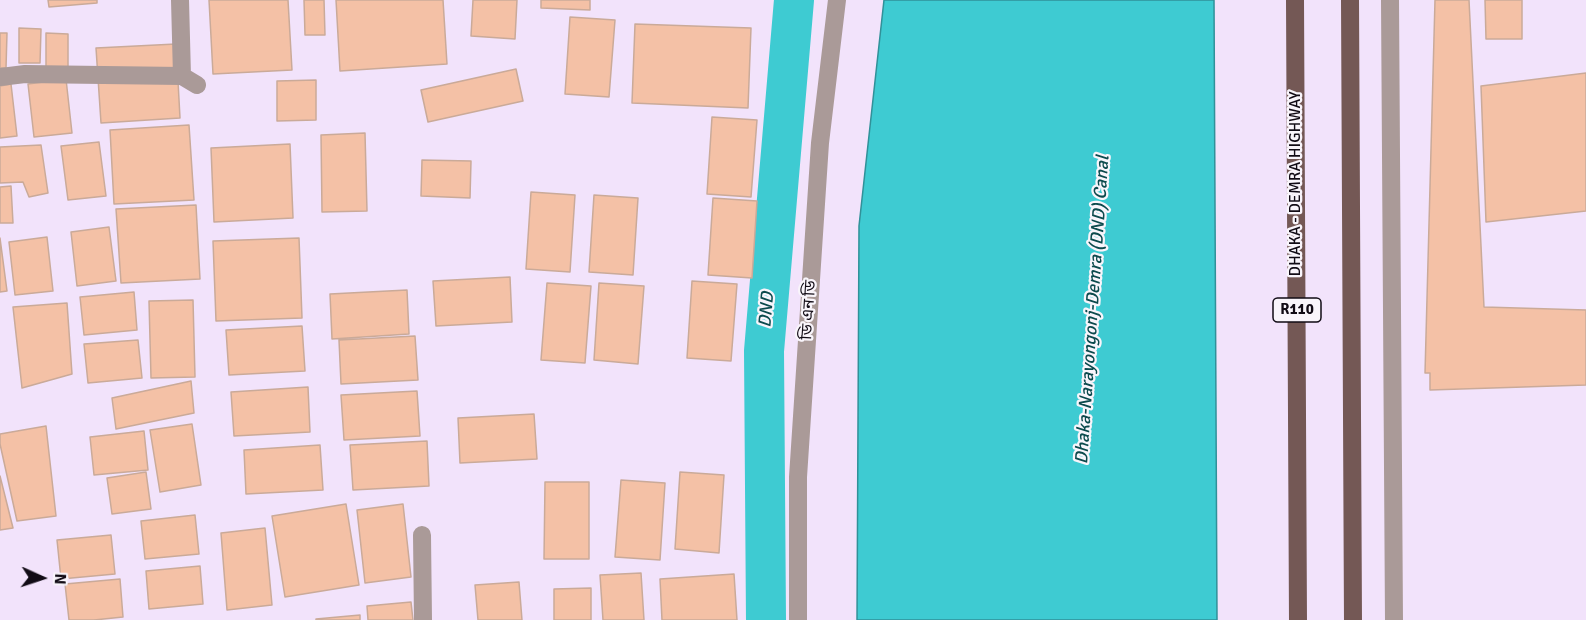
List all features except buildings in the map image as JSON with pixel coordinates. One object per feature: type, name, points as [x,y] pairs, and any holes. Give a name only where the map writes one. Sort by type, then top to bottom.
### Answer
[{"type":"main road","name":"DHAKA - DEMRA HIGHWAY","points":[[1295,0],[1298,620]]},
{"type":"main road","points":[[1350,0],[1353,620]]},
{"type":"street","points":[[0,78],[25,74],[189,80],[180,0]]},
{"type":"street","name":"ডি এন ডি","points":[[798,620],[798,477],[820,143],[837,0]]},
{"type":"street","points":[[1390,0],[1394,620]]},
{"type":"street","points":[[422,535],[423,620]]},
{"type":"water","name":"Dhaka-Narayongonj-Demra (DND) Canal","points":[[884,0],[1214,0],[1217,620],[857,620],[859,226]]},
{"type":"waterway","name":"DND","points":[[766,620],[764,351],[794,0]]}]
